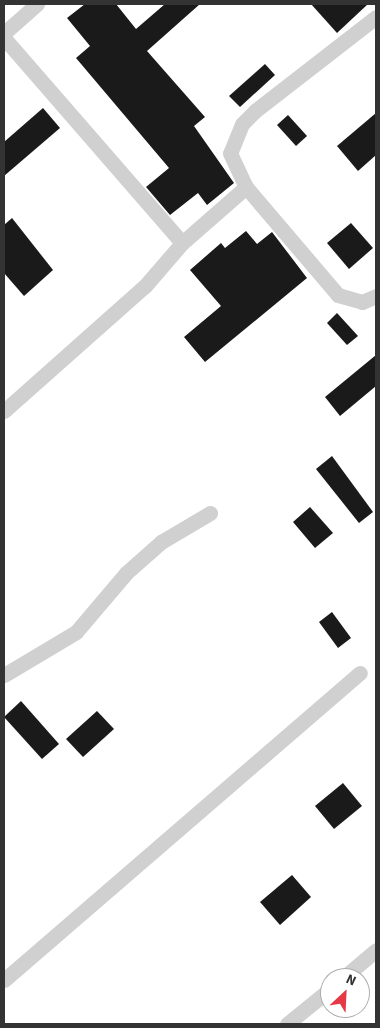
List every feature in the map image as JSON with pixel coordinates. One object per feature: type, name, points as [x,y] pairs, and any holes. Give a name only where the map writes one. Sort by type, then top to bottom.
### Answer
[{"type":"street","points":[[4,33],[37,4]]},
{"type":"street","points":[[376,17],[242,124],[230,152],[246,187],[338,295],[362,302],[376,296]]},
{"type":"street","points":[[4,38],[182,243]]},
{"type":"street","points":[[4,411],[145,286],[182,243],[246,187]]},
{"type":"street","points":[[4,675],[76,632],[126,573],[161,542],[210,513]]},
{"type":"street","points":[[4,980],[360,673]]},
{"type":"street","points":[[355,968],[376,950]]},
{"type":"street","points":[[288,1024],[320,997]]},
{"type":"building","points":[[85,4],[116,4],[136,29],[165,4],[200,4],[147,51],[205,117],[194,126],[234,183],[207,205],[198,193],[170,215],[146,187],[169,168],[76,58],[90,46],[67,18]]},
{"type":"building","points":[[311,4],[368,4],[337,33]]},
{"type":"building","points":[[265,64],[275,75],[240,107],[229,96]]},
{"type":"building","points":[[43,108],[60,128],[4,176],[4,142]]},
{"type":"building","points":[[376,113],[376,155],[358,171],[337,146]]},
{"type":"building","points":[[288,115],[307,136],[296,146],[277,125]]},
{"type":"building","points":[[12,218],[53,270],[24,296],[4,273],[4,225]]},
{"type":"building","points":[[351,223],[373,248],[349,269],[327,243]]},
{"type":"building","points":[[246,231],[257,244],[272,232],[307,278],[205,362],[184,337],[221,306],[190,270],[221,243],[225,248]]},
{"type":"building","points":[[337,313],[358,336],[347,345],[327,323]]},
{"type":"building","points":[[376,355],[376,386],[340,416],[325,397]]},
{"type":"building","points":[[332,456],[373,512],[359,523],[316,469]]},
{"type":"building","points":[[310,507],[333,533],[315,548],[293,522]]},
{"type":"building","points":[[332,612],[351,638],[338,648],[319,622]]},
{"type":"building","points":[[21,701],[59,744],[42,759],[4,717]]},
{"type":"building","points":[[97,711],[114,729],[83,757],[66,739]]},
{"type":"building","points":[[343,783],[362,806],[334,829],[315,806]]},
{"type":"building","points":[[292,875],[311,897],[280,925],[260,902]]}]
